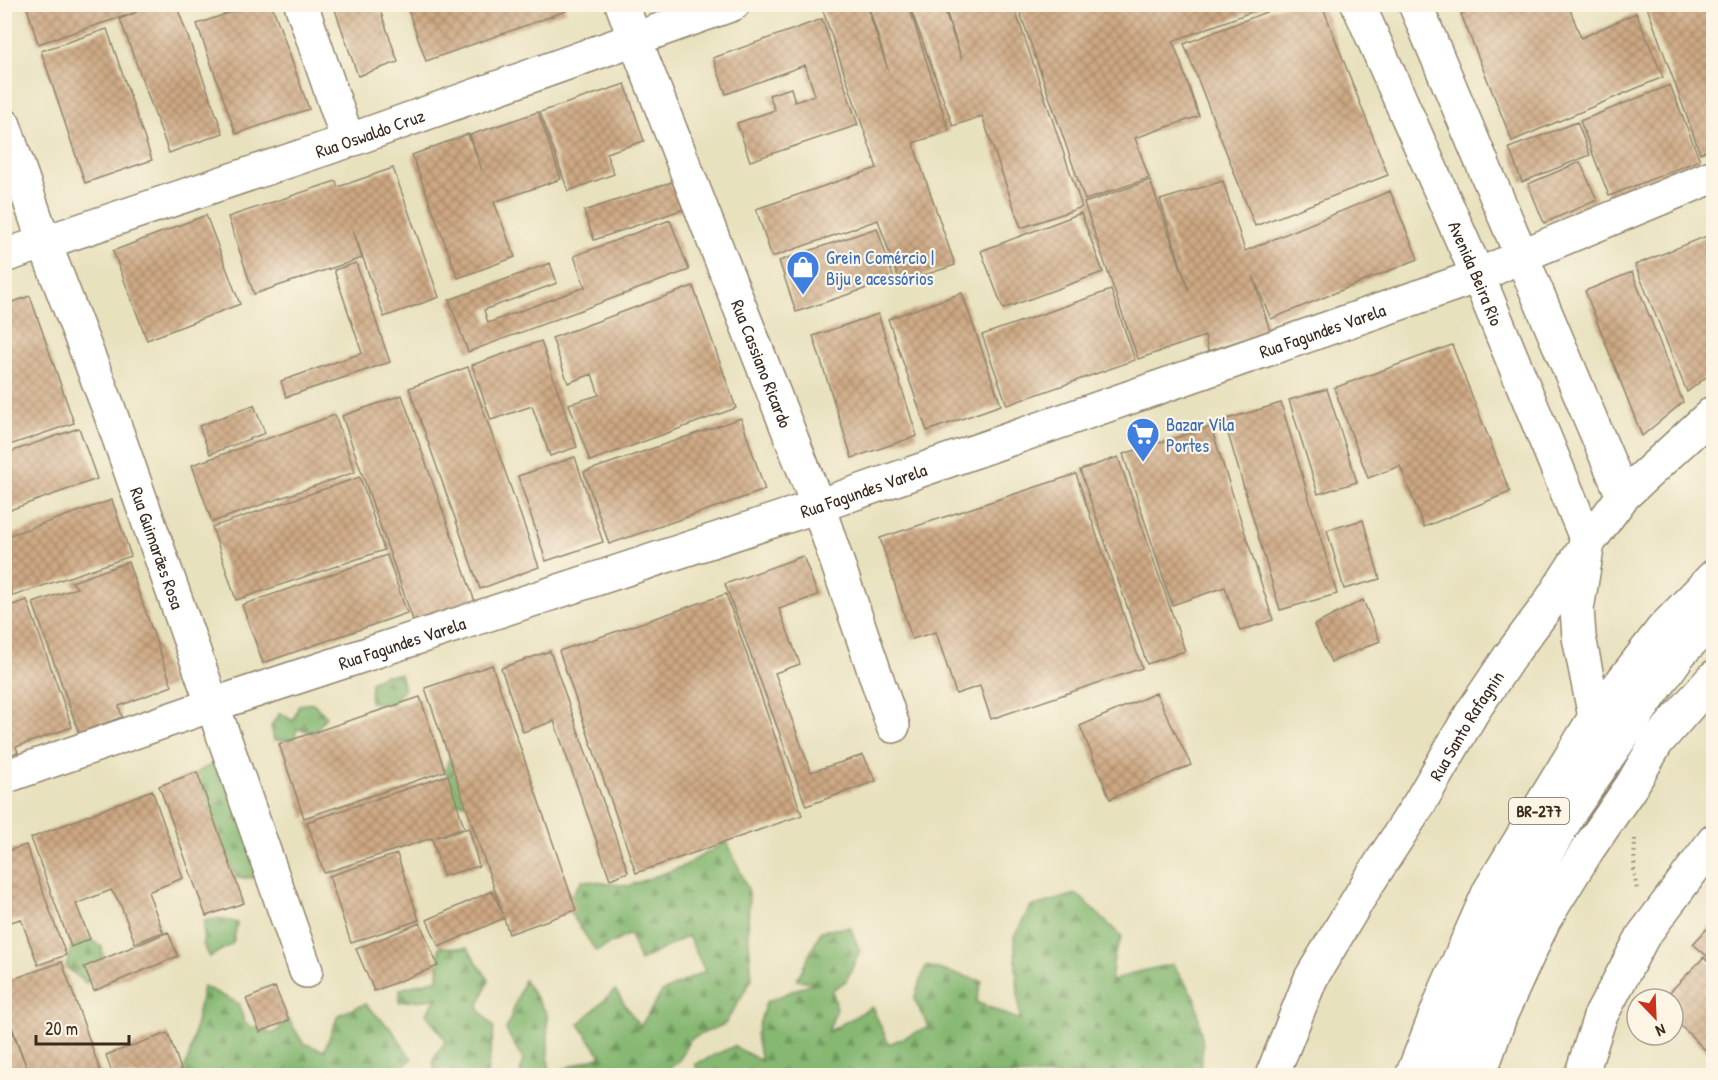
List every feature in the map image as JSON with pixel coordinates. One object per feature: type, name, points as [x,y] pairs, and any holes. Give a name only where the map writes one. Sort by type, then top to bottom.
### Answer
[{"type":"main road","points":[[301,4],[348,141]]},
{"type":"main road","name":"Rua Cassiano Ricardo","points":[[622,4],[818,506],[892,726]]},
{"type":"main road","name":"Rua Oswaldo Cruz","points":[[4,256],[348,141],[733,4]]},
{"type":"main road","name":"Avenida Beira Rio","points":[[1358,4],[1478,276],[1588,543]]},
{"type":"main road","points":[[1415,4],[1623,496]]},
{"type":"main road","name":"Rua Guimarães Rosa","points":[[4,125],[44,242],[107,404],[306,970]]},
{"type":"main road","name":"Rua Fagundes Varela","points":[[4,777],[212,705],[818,506],[1478,276],[1713,176]]},
{"type":"main road","name":"Rua Santo Rafagnin","points":[[1272,1076],[1311,978],[1419,804],[1473,711],[1548,605],[1588,543],[1623,496],[1713,412]]},
{"type":"main road","points":[[1588,543],[1577,609],[1580,638],[1595,717]]},
{"type":"main road","name":"BR-277","points":[[1412,1076],[1445,992],[1491,890],[1595,717],[1662,630],[1713,576]]},
{"type":"main road","name":"BR-277","points":[[1445,1076],[1472,1000],[1514,909],[1572,809],[1682,652],[1713,618]]},
{"type":"main road","points":[[1479,1076],[1501,1014],[1544,920],[1658,742],[1713,676]]},
{"type":"main road","points":[[1581,1076],[1600,1017],[1643,936],[1713,841]]},
{"type":"path","points":[[1635,834],[1634,869],[1643,936]]},
{"type":"green space","points":[[400,674],[404,690],[391,704],[370,702],[371,682],[384,675]]},
{"type":"green space","points":[[313,703],[326,716],[315,733],[297,729],[294,740],[274,740],[271,726],[280,713],[293,721],[299,705]]},
{"type":"green space","points":[[449,758],[463,760],[476,805],[449,802],[449,780],[445,771]]},
{"type":"green space","points":[[217,762],[267,877],[237,878],[203,804],[197,772]]},
{"type":"green space","points":[[727,841],[749,892],[748,929],[752,979],[725,1024],[690,1039],[679,1061],[659,1076],[520,1075],[523,1060],[506,1030],[524,980],[547,1014],[549,1074],[601,1056],[579,1024],[615,990],[640,1027],[662,992],[705,971],[688,936],[640,961],[630,934],[596,951],[565,905],[582,880],[628,886],[684,866]]},
{"type":"green space","points":[[1077,894],[1122,937],[1114,956],[1111,982],[1133,973],[1173,964],[1196,1000],[1203,1046],[1201,1075],[701,1076],[695,1064],[734,1046],[761,1061],[756,1035],[766,1002],[814,982],[797,980],[821,931],[850,927],[860,951],[846,981],[832,990],[837,1008],[828,1032],[872,1007],[889,1044],[929,1027],[914,999],[926,966],[982,981],[976,1002],[1020,1020],[1014,937],[1030,907]]},
{"type":"green space","points":[[219,918],[237,923],[233,943],[210,957],[203,944],[204,921]]},
{"type":"green space","points":[[90,939],[102,947],[104,970],[86,983],[66,967],[71,947]]},
{"type":"green space","points":[[439,947],[467,948],[489,980],[478,1008],[494,1028],[487,1075],[435,1075],[433,1059],[446,1041],[426,1014],[436,999],[399,1002],[400,989],[438,979]]},
{"type":"green space","points":[[203,986],[238,1003],[245,1024],[273,1034],[289,1020],[303,1043],[324,1051],[338,1015],[365,1004],[392,1030],[412,1059],[392,1075],[181,1076],[190,1054]]},
{"type":"building","points":[[26,4],[154,4],[155,7],[161,4],[176,4],[223,133],[169,153],[120,19],[137,12],[38,44]]},
{"type":"building","points":[[333,4],[378,4],[398,62],[358,76]]},
{"type":"building","points":[[406,4],[446,4],[449,14],[476,4],[564,4],[566,11],[426,61]]},
{"type":"building","points":[[833,4],[866,4],[888,70],[868,4],[908,4],[949,131],[913,143],[955,265],[900,283],[878,220],[772,257],[756,209],[877,168],[822,8]]},
{"type":"building","points":[[909,4],[942,4],[962,60],[944,4],[1013,4],[1082,207],[1021,228],[982,116],[953,126]]},
{"type":"building","points":[[1017,4],[1270,5],[1173,41],[1199,116],[1135,138],[1149,178],[1085,200]]},
{"type":"building","points":[[1467,4],[1568,4],[1581,38],[1636,13],[1663,77],[1512,141],[1461,14],[1469,11]]},
{"type":"building","points":[[1646,4],[1712,4],[1714,9],[1714,148],[1700,153]]},
{"type":"building","points":[[252,5],[272,5],[309,109],[236,134],[197,24]]},
{"type":"building","points":[[1284,5],[1322,5],[1388,175],[1255,226],[1184,44]]},
{"type":"building","points":[[822,19],[858,125],[750,161],[737,123],[775,110],[769,95],[791,88],[795,102],[815,95],[805,65],[726,94],[713,58]]},
{"type":"building","points":[[107,29],[152,160],[85,183],[41,51]]},
{"type":"building","points":[[625,84],[644,141],[606,153],[614,174],[568,191],[540,112]]},
{"type":"building","points":[[1670,85],[1700,160],[1609,196],[1580,121]]},
{"type":"building","points":[[538,112],[561,179],[494,202],[515,257],[458,278],[412,155],[468,134],[482,170],[470,135]]},
{"type":"building","points":[[1577,122],[1590,155],[1522,182],[1509,148]]},
{"type":"building","points":[[1580,162],[1597,200],[1544,223],[1528,184]]},
{"type":"building","points":[[393,168],[439,297],[384,317],[353,230],[362,258],[254,294],[228,217],[336,181],[338,187]]},
{"type":"building","points":[[678,180],[687,208],[594,240],[584,211]]},
{"type":"building","points":[[1150,180],[1189,291],[1160,200],[1223,181],[1245,251],[1390,191],[1418,259],[1271,319],[1253,276],[1270,331],[1208,351],[1205,336],[1138,359],[1084,203]]},
{"type":"building","points":[[4,203],[9,215],[4,217]]},
{"type":"building","points":[[1081,213],[1103,272],[1003,309],[981,251]]},
{"type":"building","points":[[206,215],[240,304],[147,340],[113,251]]},
{"type":"building","points":[[670,220],[689,270],[468,352],[449,300],[550,263],[557,283],[484,310],[488,323],[585,287],[574,256]]},
{"type":"building","points":[[877,228],[894,279],[796,312],[779,261]]},
{"type":"building","points":[[1714,233],[1714,371],[1687,392],[1635,265]]},
{"type":"building","points":[[356,263],[390,362],[286,397],[281,381],[362,353],[334,270]]},
{"type":"building","points":[[1632,272],[1683,402],[1642,436],[1585,291]]},
{"type":"building","points":[[693,286],[736,408],[590,461],[569,404],[599,395],[592,374],[568,383],[552,338]]},
{"type":"building","points":[[1111,290],[1135,360],[1007,405],[982,335]]},
{"type":"building","points":[[962,293],[1001,405],[927,431],[888,319]]},
{"type":"building","points":[[30,296],[74,423],[4,447],[4,305]]},
{"type":"building","points":[[878,314],[917,436],[852,458],[813,336]]},
{"type":"building","points":[[541,341],[577,447],[550,456],[532,406],[491,420],[472,365]]},
{"type":"building","points":[[1452,345],[1510,492],[1424,527],[1400,466],[1368,478],[1334,388]]},
{"type":"building","points":[[468,367],[539,567],[480,589],[409,388]]},
{"type":"building","points":[[1327,389],[1357,482],[1318,494],[1289,400]]},
{"type":"building","points":[[402,395],[475,602],[414,623],[342,416]]},
{"type":"building","points":[[1281,403],[1337,594],[1280,610],[1224,420]]},
{"type":"building","points":[[254,405],[265,433],[210,454],[199,426]]},
{"type":"building","points":[[335,415],[355,472],[212,522],[192,465]]},
{"type":"building","points":[[741,418],[765,490],[609,544],[584,472]]},
{"type":"building","points":[[1211,427],[1273,620],[1240,631],[1225,587],[1172,605],[1123,454]]},
{"type":"building","points":[[79,428],[97,479],[4,512],[4,454]]},
{"type":"building","points":[[575,457],[603,542],[546,561],[518,476]]},
{"type":"building","points":[[1118,457],[1185,651],[1147,664],[1080,470]]},
{"type":"building","points":[[1076,474],[1142,668],[991,719],[980,686],[956,694],[936,632],[912,639],[880,538]]},
{"type":"building","points":[[360,477],[384,550],[236,600],[212,527]]},
{"type":"building","points":[[112,500],[131,556],[13,596],[4,570],[4,537]]},
{"type":"building","points":[[1363,520],[1380,579],[1344,589],[1327,530]]},
{"type":"building","points":[[387,555],[407,613],[263,663],[242,605]]},
{"type":"building","points":[[803,556],[818,595],[779,609],[800,664],[775,673],[811,772],[863,755],[876,781],[806,806],[725,584]]},
{"type":"building","points":[[128,562],[172,686],[119,706],[122,717],[79,733],[33,603],[77,588],[72,582]]},
{"type":"building","points":[[726,594],[802,815],[636,873],[559,651]]},
{"type":"building","points":[[27,600],[72,727],[16,747],[18,752],[4,756],[4,608]]},
{"type":"building","points":[[1363,600],[1380,641],[1331,662],[1314,625]]},
{"type":"building","points":[[550,651],[628,872],[610,879],[554,721],[523,732],[501,668]]},
{"type":"building","points":[[492,665],[576,910],[509,934],[504,918],[439,947],[427,920],[492,891],[503,914],[425,688]]},
{"type":"building","points":[[1156,693],[1191,765],[1110,799],[1080,726]]},
{"type":"building","points":[[420,697],[445,771],[304,818],[279,744]]},
{"type":"building","points":[[197,772],[244,903],[206,916],[159,786]]},
{"type":"building","points":[[448,775],[464,827],[437,837],[469,828],[479,866],[443,876],[432,838],[324,873],[307,822]]},
{"type":"building","points":[[152,790],[183,878],[148,892],[163,932],[135,943],[120,903],[111,890],[76,904],[90,939],[71,947],[31,838]]},
{"type":"building","points":[[26,845],[66,955],[38,965],[21,919],[4,924],[4,852]]},
{"type":"building","points":[[397,854],[419,920],[351,943],[329,876]]},
{"type":"building","points":[[1714,921],[1714,962],[1693,944]]},
{"type":"building","points":[[420,923],[438,966],[374,991],[356,949]]},
{"type":"building","points":[[168,932],[178,956],[94,991],[84,967]]},
{"type":"building","points":[[1704,957],[1714,967],[1714,1059],[1685,1030],[1685,987],[1675,987]]},
{"type":"building","points":[[62,962],[102,1076],[4,1076],[4,1011],[28,1071],[4,1005],[4,982]]},
{"type":"building","points":[[275,987],[289,1020],[260,1032],[246,999]]},
{"type":"building","points":[[168,1033],[182,1072],[172,1076],[113,1076],[106,1055]]},
{"type":"place","name":"Grein Comércio | Biju e acessórios","points":[[803,296]]},
{"type":"place","name":"Bazar Vila Portes","points":[[1143,463]]}]
